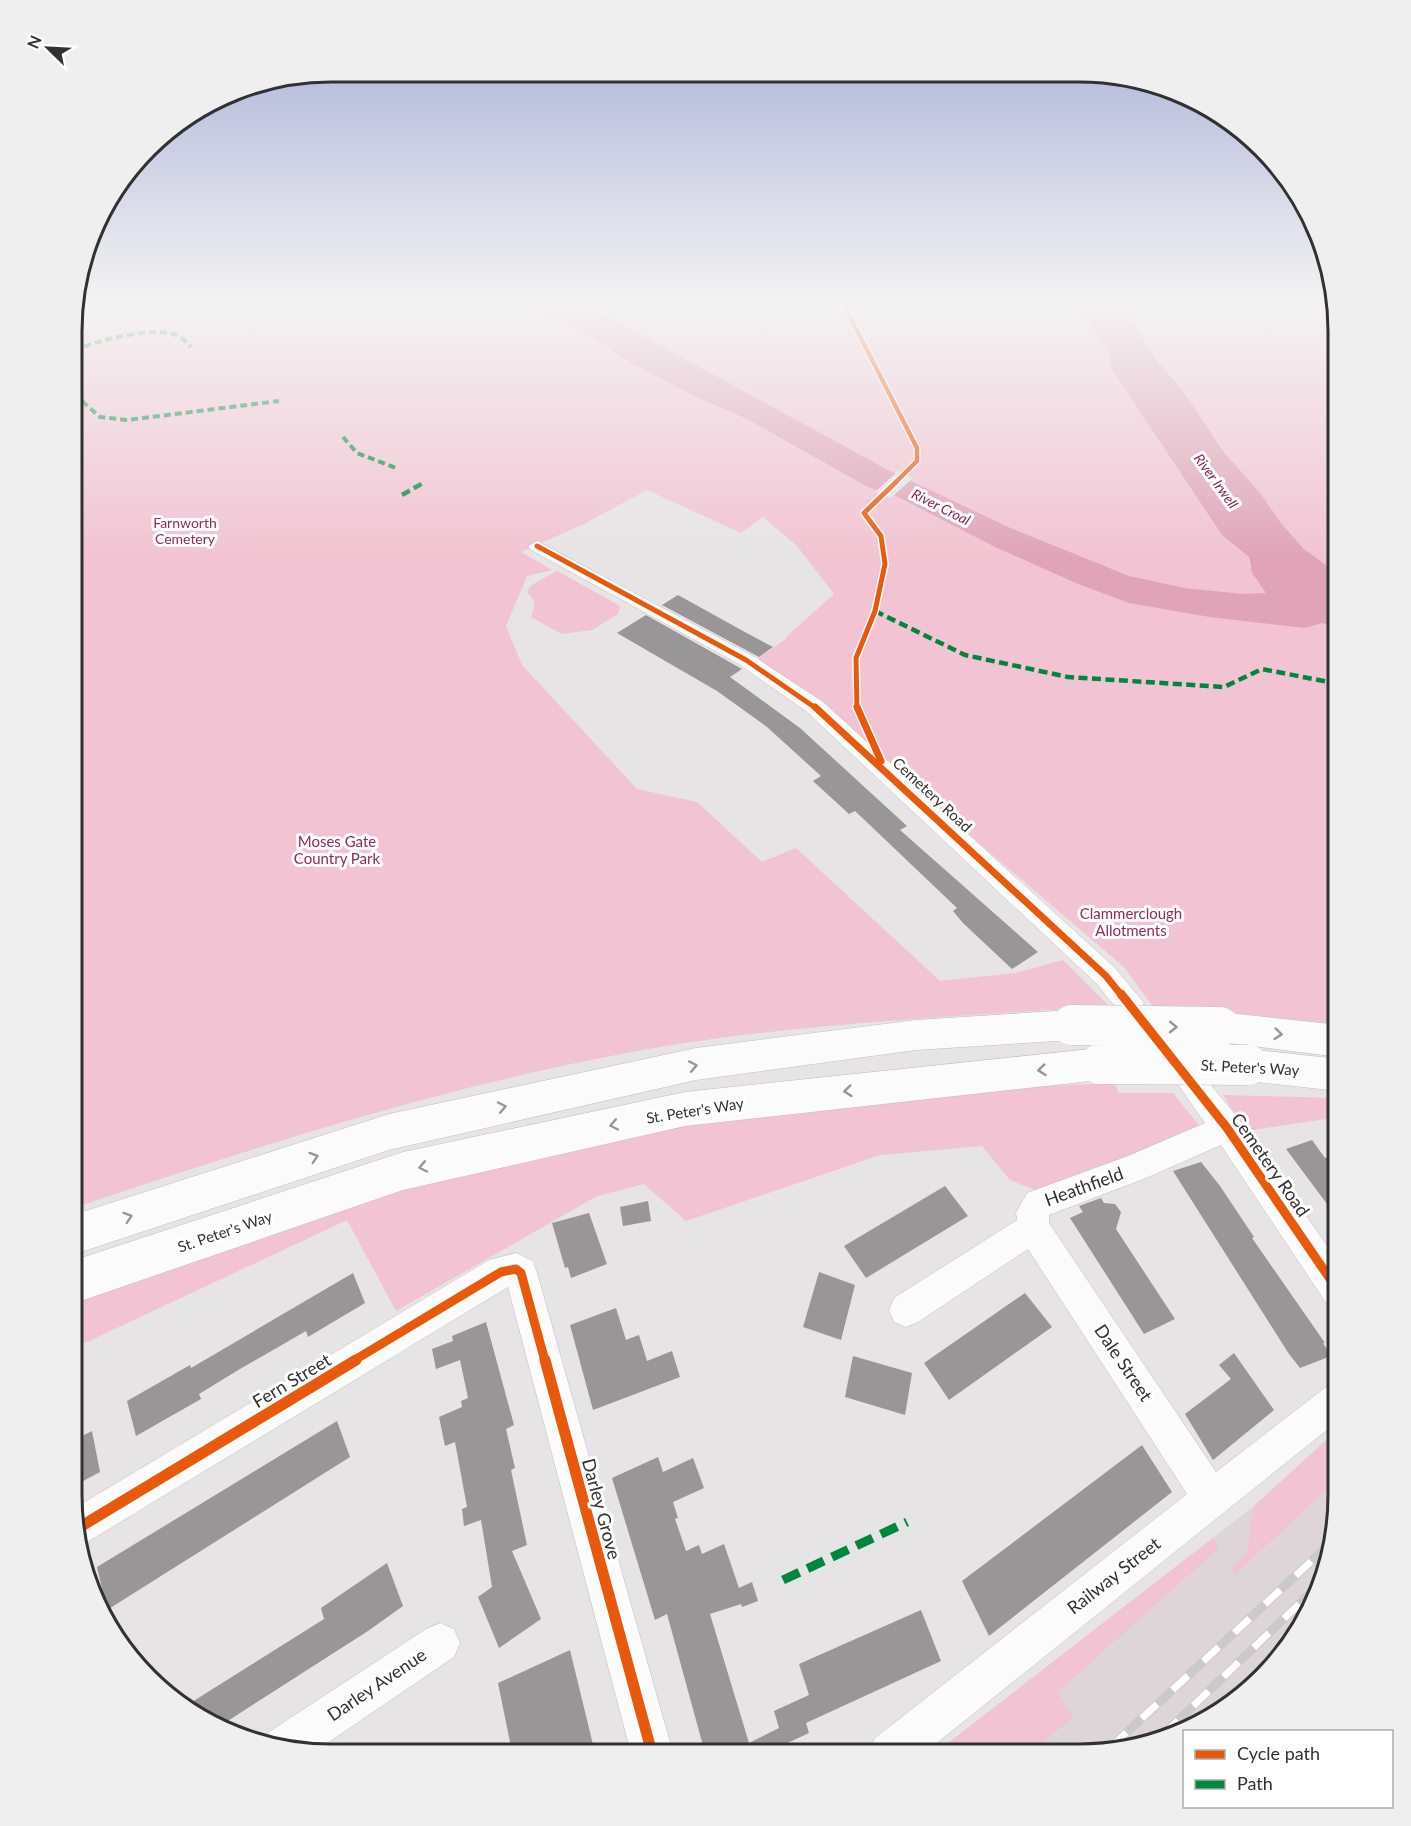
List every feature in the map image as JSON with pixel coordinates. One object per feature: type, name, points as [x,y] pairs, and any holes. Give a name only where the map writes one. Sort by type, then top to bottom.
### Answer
[{"type":"highway","points":[[82,1232],[389,1132],[696,1065],[916,1035],[1072,1026],[1220,1027],[1328,1040]]},
{"type":"highway","name":"St. Peter's Way","points":[[82,1281],[403,1171],[673,1112],[1100,1064],[1248,1065],[1328,1074]]},
{"type":"street","name":"Cemetery Road","points":[[537,546],[746,660],[816,707],[1106,976],[1130,1003]]},
{"type":"street","name":"Cemetery Road","points":[[1194,1086],[1227,1128],[1328,1277]]},
{"type":"street","name":"Heathfield","points":[[1033,1228],[1032,1213],[1038,1204],[1135,1168],[1227,1128]]},
{"type":"street","points":[[906,1310],[1033,1228]]},
{"type":"street","name":"Dale Street","points":[[1033,1228],[1212,1499]]},
{"type":"street","name":"Fern Street","points":[[85,1524],[501,1272],[516,1269],[521,1273]]},
{"type":"street","name":"Darley Grove","points":[[521,1273],[650,1744]]},
{"type":"street","name":"Railway Street","points":[[903,1744],[1328,1406]]},
{"type":"street","name":"Darley Avenue","points":[[294,1740],[440,1643]]},
{"type":"shaded area","points":[[1328,1438],[1328,1511],[1324,1543],[1310,1590],[1287,1633],[1267,1659],[1244,1682],[1218,1702],[1190,1718],[1175,1725],[1128,1739],[1079,1744],[947,1744],[1254,1506]]},
{"type":"green space","name":"Moses Gate Country Park","points":[[82,390],[1133,390],[1222,535],[1249,557],[1252,570],[1259,583],[1282,604],[1328,625],[1328,1029],[1159,1015],[1124,967],[890,767],[757,659],[786,639],[834,594],[797,546],[763,517],[741,533],[647,490],[586,523],[521,552],[552,570],[527,576],[506,626],[522,665],[637,789],[697,802],[762,862],[796,848],[940,981],[1015,973],[1063,960],[1109,1006],[814,1027],[696,1041],[637,1051],[565,1065],[423,1100],[212,1162],[82,1205]]},
{"type":"green space","points":[[1182,390],[1328,390],[1328,567],[1303,548],[1281,523],[1261,494],[1223,451]]},
{"type":"green space","points":[[557,571],[620,606],[618,614],[592,630],[562,634],[531,617],[534,604],[527,593],[530,586]]},
{"type":"green space","points":[[1114,1083],[1119,1093],[1173,1093],[1201,1128],[1040,1192],[1010,1180],[982,1146],[880,1155],[686,1221],[644,1184],[597,1196],[396,1311],[347,1220],[82,1344],[82,1299],[337,1205],[636,1129],[952,1090]]},
{"type":"green space","points":[[1223,1095],[1328,1098],[1328,1119],[1246,1131]]},
{"type":"green space","points":[[1328,1439],[1328,1487],[1235,1575],[1231,1568],[1247,1552],[1254,1506]]},
{"type":"green space","points":[[1213,1538],[1219,1548],[1058,1692],[1073,1717],[1042,1744],[947,1744]]},
{"type":"water","points":[[683,390],[742,390],[888,470],[1008,527],[1129,576],[1184,588],[1243,594],[1266,593],[1252,573],[1249,557],[1222,535],[1126,390],[1182,390],[1223,451],[1261,494],[1281,523],[1303,548],[1328,567],[1328,625],[1322,623],[1305,628],[1210,617],[1129,603],[1078,584],[995,547],[898,497],[868,487],[747,419]]},
{"type":"pier","points":[[898,471],[913,478],[891,498],[875,492]]},
{"type":"building","points":[[678,595],[773,647],[759,657],[662,605]]},
{"type":"building","points":[[646,615],[742,669],[730,677],[800,728],[907,826],[900,830],[1038,952],[1012,969],[963,923],[953,911],[957,908],[855,811],[849,814],[813,781],[821,776],[767,727],[717,691],[617,633]]},
{"type":"building","points":[[1312,1140],[1325,1158],[1328,1157],[1328,1205],[1286,1149]]},
{"type":"building","points":[[1201,1162],[1220,1186],[1254,1237],[1252,1238],[1325,1343],[1323,1343],[1328,1351],[1328,1357],[1300,1368],[1173,1171]]},
{"type":"building","points":[[945,1186],[968,1216],[866,1278],[844,1246]]},
{"type":"building","points":[[1101,1198],[1104,1203],[1115,1204],[1121,1212],[1116,1229],[1175,1319],[1144,1334],[1070,1218],[1083,1212],[1079,1206]]},
{"type":"building","points":[[648,1201],[651,1221],[623,1226],[620,1207]]},
{"type":"building","points":[[589,1213],[607,1264],[571,1278],[568,1267],[565,1268],[552,1223]]},
{"type":"building","points":[[819,1272],[855,1285],[841,1340],[803,1327]]},
{"type":"building","points":[[353,1273],[365,1303],[308,1337],[306,1331],[240,1369],[199,1394],[201,1399],[136,1436],[127,1401],[190,1365],[191,1368]]},
{"type":"building","points":[[1025,1293],[1052,1327],[949,1400],[924,1363]]},
{"type":"building","points":[[616,1308],[626,1340],[639,1335],[647,1361],[672,1351],[680,1377],[593,1410],[570,1325]]},
{"type":"building","points":[[486,1322],[514,1425],[506,1429],[515,1468],[511,1470],[527,1545],[512,1551],[541,1619],[499,1648],[478,1597],[492,1587],[481,1520],[464,1526],[462,1509],[467,1507],[455,1442],[445,1446],[439,1417],[462,1407],[461,1401],[468,1398],[460,1360],[436,1369],[432,1349],[453,1341],[452,1336]]},
{"type":"building","points":[[1234,1353],[1274,1410],[1213,1460],[1185,1414],[1231,1379],[1219,1365]]},
{"type":"building","points":[[853,1356],[912,1373],[905,1415],[845,1397]]},
{"type":"building","points":[[337,1421],[350,1457],[110,1608],[104,1596],[97,1567]]},
{"type":"building","points":[[92,1431],[100,1472],[82,1482],[82,1436]]},
{"type":"building","points":[[1142,1445],[1172,1492],[989,1636],[962,1581]]},
{"type":"building","points":[[658,1457],[663,1472],[693,1458],[704,1488],[673,1502],[678,1518],[675,1519],[686,1551],[699,1545],[702,1554],[724,1544],[739,1588],[752,1582],[758,1601],[710,1614],[749,1743],[779,1728],[774,1711],[809,1695],[799,1664],[921,1610],[941,1661],[806,1723],[809,1733],[785,1744],[703,1744],[667,1614],[655,1620],[612,1478]]},
{"type":"building","points":[[387,1563],[403,1606],[228,1721],[193,1702],[324,1619],[321,1608]]},
{"type":"building","points":[[570,1650],[593,1744],[510,1744],[498,1683]]},
{"type":"railway","points":[[1118,1740],[1322,1551]]},
{"type":"railway","points":[[1173,1726],[1307,1596]]},
{"type":"marked path","points":[[82,401],[100,417],[127,420],[279,401]]},
{"type":"marked path","points":[[343,437],[357,453],[396,468]]},
{"type":"marked path","points":[[402,495],[423,483]]},
{"type":"marked path","points":[[875,611],[965,655],[1068,677],[1224,687],[1262,669],[1328,682]]},
{"type":"marked path","points":[[783,1580],[907,1522]]},
{"type":"cycle path","points":[[881,761],[857,709],[856,658],[875,611],[885,564],[881,536],[864,513],[917,461],[917,448],[888,390]]},
{"type":"cycle path","points":[[537,546],[746,660],[815,707],[882,767],[1106,976],[1227,1128],[1328,1276]]},
{"type":"cycle path","points":[[85,1524],[501,1272],[516,1269],[521,1273],[650,1744]]},
{"type":"water label","name":"River Irwell","points":[[1216,481]]},
{"type":"water label","name":"River Croal","points":[[941,507]]},
{"type":"park label","name":"Farnworth Cemetery","points":[[185,532]]},
{"type":"park label","name":"Clammerclough Allotments","points":[[1131,922]]}]
